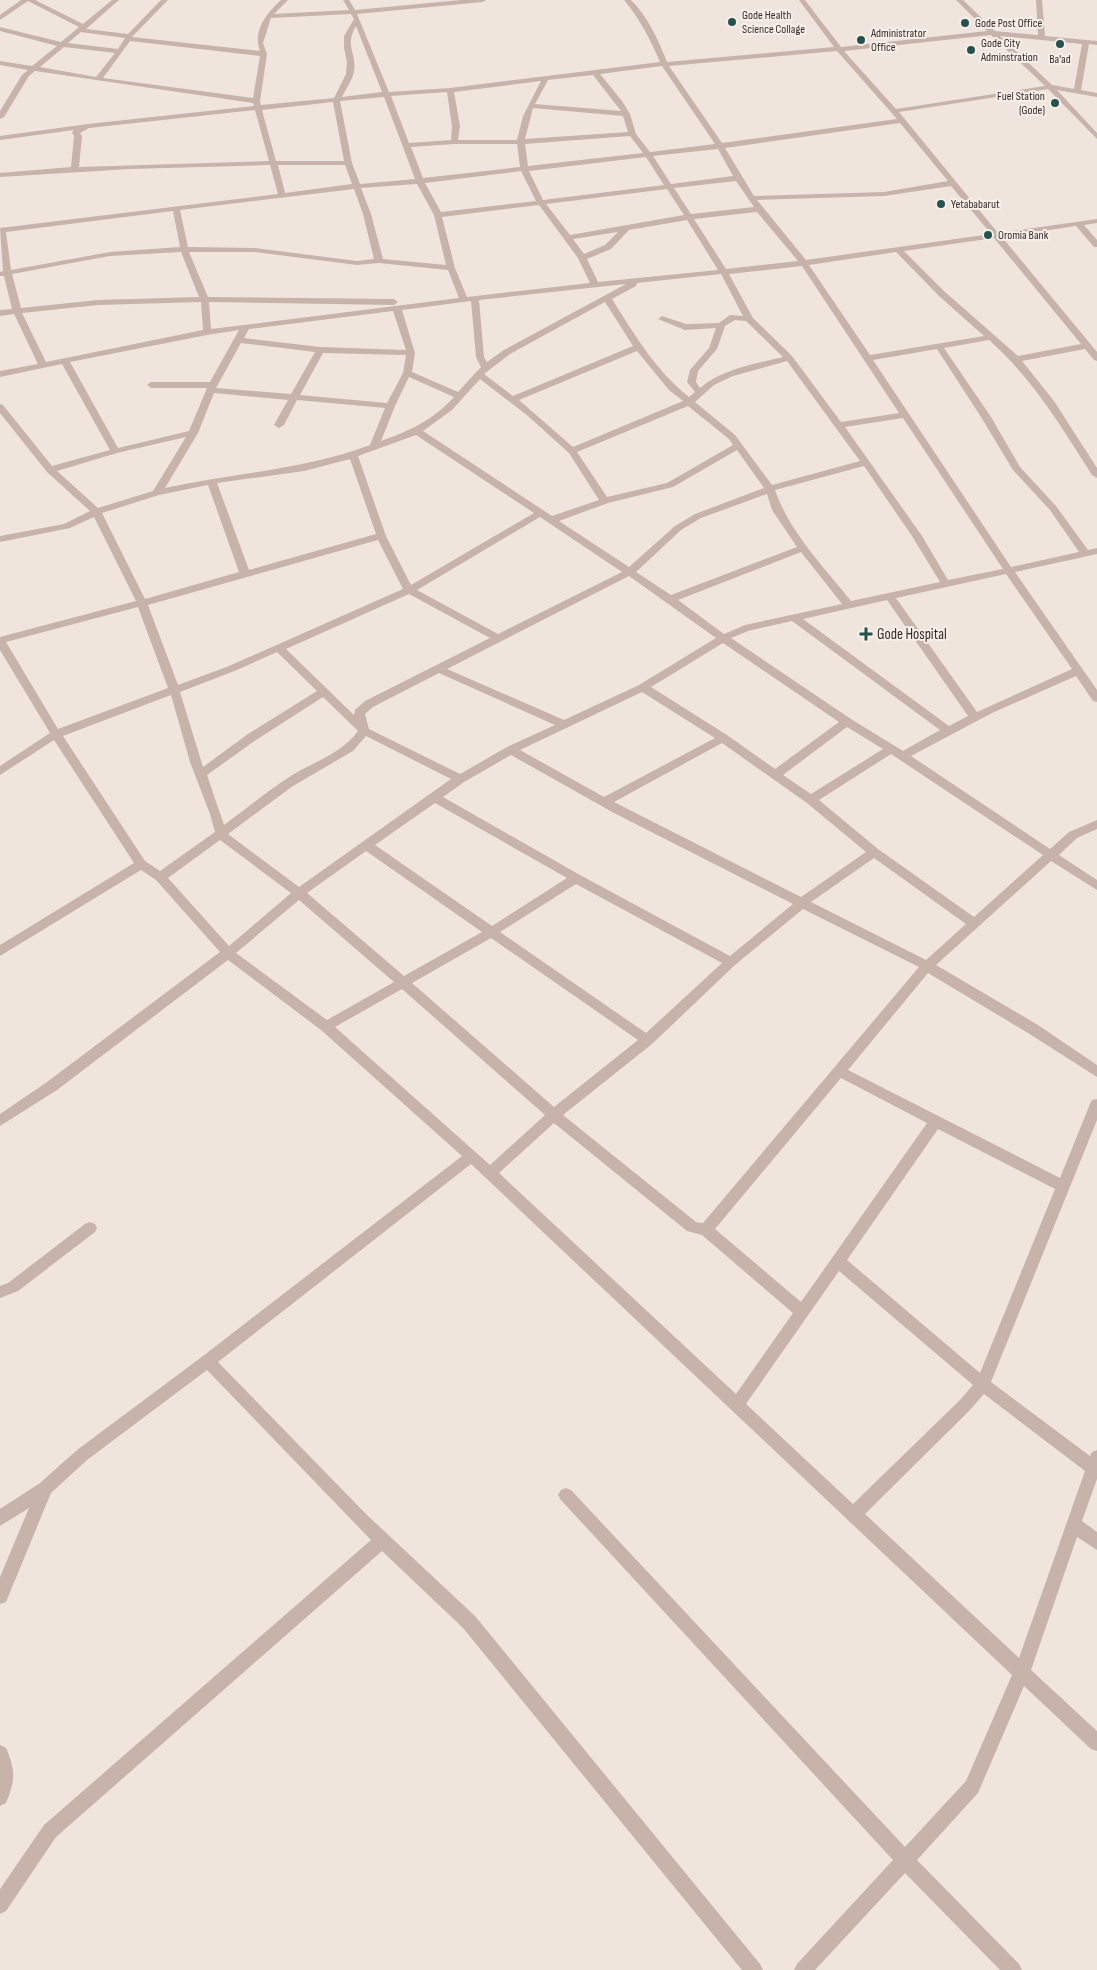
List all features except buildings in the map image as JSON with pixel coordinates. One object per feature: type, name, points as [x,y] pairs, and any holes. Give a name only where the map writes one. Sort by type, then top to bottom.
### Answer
[{"type":"street","points":[[0,18],[25,0]]},
{"type":"street","points":[[30,0],[82,28],[128,37],[264,54]]},
{"type":"street","points":[[0,117],[22,82],[116,0]]},
{"type":"street","points":[[98,79],[114,60],[128,37],[165,0]]},
{"type":"street","points":[[282,195],[257,105],[264,54],[260,44],[268,16],[285,0]]},
{"type":"street","points":[[346,0],[355,15],[388,94],[420,181],[438,215],[451,268],[464,300]]},
{"type":"street","points":[[268,16],[355,15],[483,0]]},
{"type":"street","points":[[627,0],[636,9],[652,34],[664,64],[720,146],[738,178],[759,209],[804,262],[904,415],[1097,698]]},
{"type":"street","points":[[802,0],[838,49],[894,111],[900,121],[1097,358]]},
{"type":"street","points":[[959,0],[991,33],[1050,87],[1097,137]]},
{"type":"street","points":[[1039,0],[1042,37]]},
{"type":"street","points":[[355,15],[347,36],[346,48],[351,62],[350,74],[336,101],[348,163],[367,214],[379,261]]},
{"type":"street","points":[[0,29],[63,45],[118,51]]},
{"type":"street","points":[[0,138],[257,105],[336,101],[388,94],[450,90],[664,64],[991,33],[1097,43]]},
{"type":"street","points":[[1076,93],[1086,42]]},
{"type":"street","points":[[0,63],[257,105]]},
{"type":"street","points":[[595,73],[618,101],[626,114],[632,134],[648,154],[668,187],[690,217],[723,271],[749,319],[789,358],[866,462],[917,536],[945,583]]},
{"type":"street","points":[[546,78],[531,106],[521,142],[524,169],[542,203],[582,258],[595,286]]},
{"type":"street","points":[[894,111],[1050,87],[1076,93],[1097,95]]},
{"type":"street","points":[[450,90],[456,126],[454,142]]},
{"type":"street","points":[[531,106],[626,114]]},
{"type":"street","points":[[43,365],[17,310],[3,273],[1,230],[358,186],[420,181],[720,146],[900,121]]},
{"type":"street","points":[[75,168],[78,136],[76,132],[88,126]]},
{"type":"street","points":[[406,145],[454,142],[521,142],[632,134]]},
{"type":"street","points":[[0,175],[75,168],[148,165],[348,163]]},
{"type":"street","points":[[438,215],[738,178]]},
{"type":"street","points":[[752,198],[884,194],[952,182]]},
{"type":"street","points":[[176,208],[184,249],[205,300],[207,332]]},
{"type":"street","points":[[566,238],[690,217],[759,209]]},
{"type":"street","points":[[0,374],[207,332],[475,298],[804,262],[1097,221]]},
{"type":"street","points":[[1077,223],[1097,245]]},
{"type":"street","points":[[582,258],[608,247],[625,229]]},
{"type":"street","points":[[3,273],[110,254],[184,249],[255,250],[357,263],[379,261],[451,268]]},
{"type":"street","points":[[898,250],[942,294],[1016,359],[1051,403],[1097,475]]},
{"type":"street","points":[[0,539],[67,526],[96,512],[157,493],[212,481],[304,468],[354,455],[418,430],[432,422],[459,396],[478,374],[507,352],[642,280]]},
{"type":"street","points":[[475,298],[480,357],[486,367]]},
{"type":"street","points":[[607,298],[638,347],[672,388],[739,444],[770,490],[777,510],[803,548],[848,604]]},
{"type":"street","points":[[0,313],[76,303],[205,300],[444,303]]},
{"type":"street","points":[[374,446],[390,406],[407,372],[411,353],[397,308]]},
{"type":"street","points":[[662,319],[685,327],[721,325],[733,317],[749,319]]},
{"type":"street","points":[[700,393],[691,382],[694,370],[713,349],[721,325]]},
{"type":"street","points":[[157,493],[193,433],[212,387],[245,328]]},
{"type":"street","points":[[868,358],[991,337]]},
{"type":"street","points":[[239,340],[320,350],[411,353]]},
{"type":"street","points":[[939,346],[986,417],[1016,468],[1053,508],[1085,553]]},
{"type":"street","points":[[1016,359],[1086,346]]},
{"type":"street","points":[[512,400],[638,347]]},
{"type":"street","points":[[279,425],[320,350]]},
{"type":"street","points":[[572,450],[690,402],[711,382],[730,374],[789,358]]},
{"type":"street","points":[[65,361],[115,451]]},
{"type":"street","points":[[407,372],[459,396]]},
{"type":"street","points":[[478,374],[572,450],[605,501]]},
{"type":"street","points":[[151,385],[212,387],[390,406]]},
{"type":"street","points":[[0,407],[50,470],[96,512],[142,603],[216,814],[221,834],[299,893],[554,1115],[692,1226],[706,1230],[802,1312]]},
{"type":"street","points":[[838,424],[904,415]]},
{"type":"street","points":[[418,430],[670,599],[723,638],[847,722],[903,756],[1097,886]]},
{"type":"street","points":[[50,470],[115,451],[193,433]]},
{"type":"street","points":[[551,520],[605,501],[670,485],[739,444]]},
{"type":"street","points":[[354,455],[382,536],[409,590],[499,639]]},
{"type":"street","points":[[160,877],[290,782],[357,742],[364,731],[360,713],[362,709],[437,668],[499,639],[629,572],[678,528],[698,516],[770,490],[866,462]]},
{"type":"street","points":[[212,481],[245,574]]},
{"type":"street","points":[[0,771],[56,734],[174,692],[409,590],[523,525],[540,513]]},
{"type":"street","points":[[382,536],[142,603],[0,640],[56,734],[141,864],[160,877],[228,952],[326,1026],[490,1173],[1097,1742]]},
{"type":"street","points":[[670,599],[803,548]]},
{"type":"street","points":[[0,1121],[52,1086],[228,952],[299,893],[460,779],[511,750],[643,687],[723,638],[745,628],[848,604],[1097,551]]},
{"type":"street","points":[[889,595],[974,716]]},
{"type":"street","points":[[794,617],[946,730]]},
{"type":"street","points":[[279,648],[364,731],[460,779]]},
{"type":"street","points":[[437,668],[563,724]]},
{"type":"street","points":[[903,756],[946,730],[974,716],[1027,691],[1078,671]]},
{"type":"street","points":[[643,687],[775,774],[811,800],[874,852],[974,923]]},
{"type":"street","points":[[201,774],[252,737],[323,692]]},
{"type":"street","points":[[775,774],[847,722]]},
{"type":"street","points":[[605,802],[723,738]]},
{"type":"street","points":[[811,800],[891,749]]},
{"type":"street","points":[[511,750],[605,802],[927,966],[1033,1029],[1097,1072]]},
{"type":"street","points":[[434,797],[576,878],[731,962]]},
{"type":"street","points":[[706,1230],[927,966],[1073,835],[1097,824]]},
{"type":"street","points":[[367,846],[647,1040]]},
{"type":"street","points":[[490,1173],[554,1115],[647,1040],[731,962],[802,903],[874,852]]},
{"type":"street","points":[[0,951],[141,864]]},
{"type":"street","points":[[326,1026],[490,933],[576,878]]},
{"type":"street","points":[[838,1072],[936,1120],[1064,1187]]},
{"type":"street","points":[[854,1514],[964,1406],[982,1384],[1097,1104]]},
{"type":"street","points":[[737,1404],[839,1262],[936,1120]]},
{"type":"street","points":[[0,1518],[45,1488],[82,1455],[208,1361],[471,1156]]},
{"type":"street","points":[[0,1292],[13,1287],[90,1228]]},
{"type":"street","points":[[803,1970],[972,1787],[1022,1672],[1095,1462],[982,1384],[839,1262]]},
{"type":"street","points":[[208,1361],[383,1540],[469,1622],[754,1970]]},
{"type":"street","points":[[0,1596],[45,1488]]},
{"type":"street","points":[[566,1495],[905,1860],[1013,1970]]},
{"type":"street","points":[[1073,1524],[1097,1542]]},
{"type":"street","points":[[0,1905],[50,1831],[383,1540]]},
{"type":"street","points":[[0,1754],[6,1781],[0,1797]]},
{"type":"place","name":"Gode Health Science Collage","points":[[732,22]]},
{"type":"place","name":"Gode Post Office","points":[[965,23]]},
{"type":"place","name":"Administrator Office","points":[[861,40]]},
{"type":"place","name":"Ba'ad","points":[[1060,44]]},
{"type":"place","name":"Gode City Adminstration","points":[[971,50]]},
{"type":"place","name":"Fuel Station (Gode)","points":[[1055,103]]},
{"type":"place","name":"Yetababarut","points":[[941,204]]},
{"type":"place","name":"Oromia Bank","points":[[988,235]]},
{"type":"place","name":"Gode Hospital","points":[[866,634]]}]
